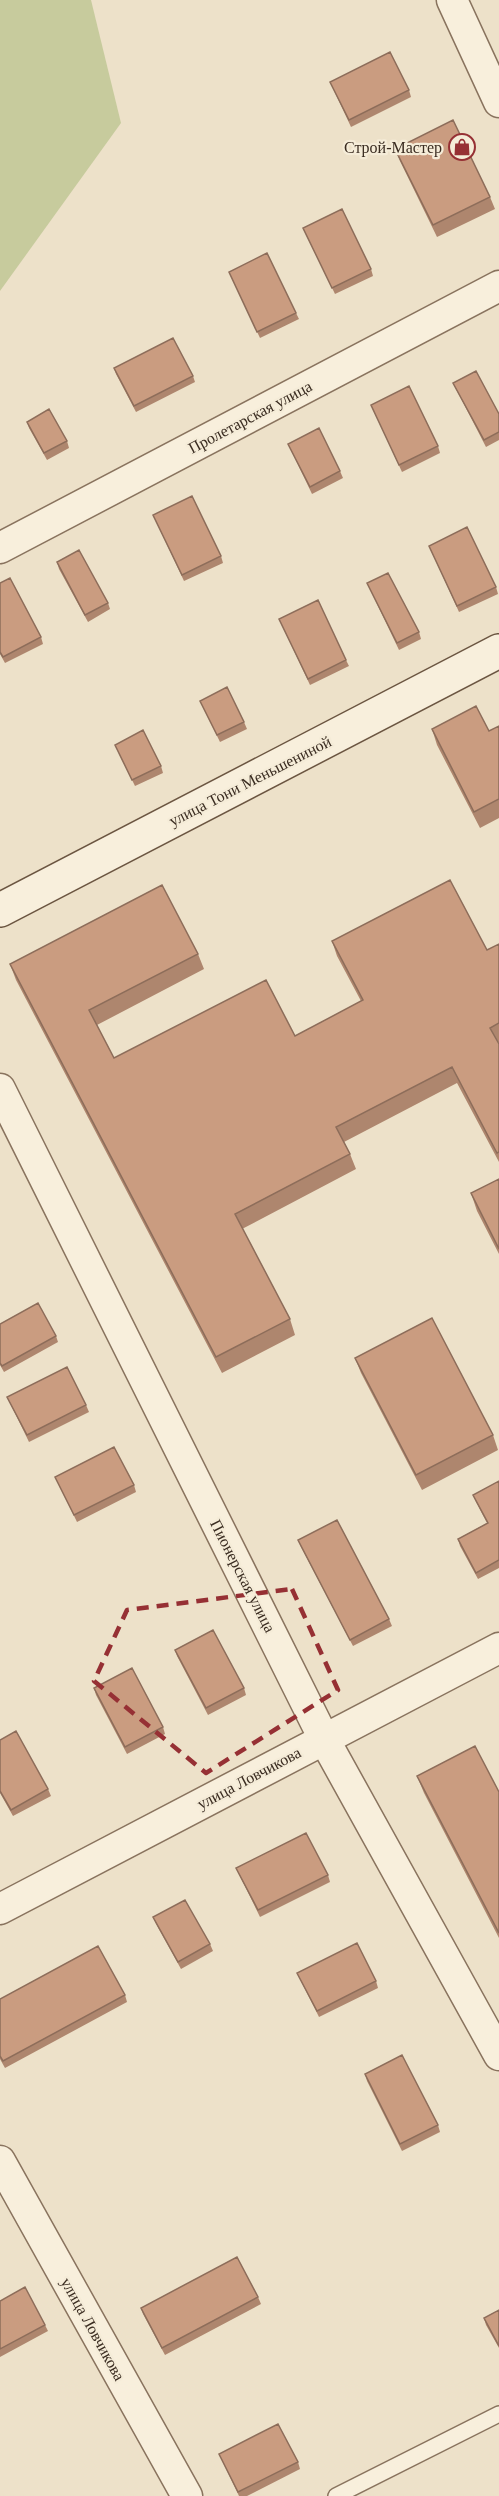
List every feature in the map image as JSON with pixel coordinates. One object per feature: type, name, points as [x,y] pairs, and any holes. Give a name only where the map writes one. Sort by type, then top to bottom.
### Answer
[{"type":"street","points":[[452,0],[499,102]]},
{"type":"street","name":"Пролетарская улица","points":[[0,548],[499,286]]},
{"type":"street","name":"улица Тони Меньшениной","points":[[0,910],[499,651]]},
{"type":"street","name":"Пионерская улица","points":[[0,1089],[324,1739],[495,2038]]},
{"type":"street","name":"улица Ловчикова","points":[[0,1909],[499,1648]]},
{"type":"street","name":"улица Ловчикова","points":[[0,2161],[187,2496]]},
{"type":"lane","points":[[336,2496],[499,2414]]},
{"type":"highlighted area","points":[[292,1589],[338,1690],[206,1773],[94,1681],[127,1610]]},
{"type":"green space","points":[[0,0],[91,0],[121,123],[0,291]]},
{"type":"building","points":[[390,52],[409,90],[349,120],[330,82]]},
{"type":"building","points":[[453,120],[490,197],[433,225],[395,149]]},
{"type":"building","points":[[342,209],[371,269],[332,288],[303,228]]},
{"type":"building","points":[[267,253],[296,313],[257,332],[229,272]]},
{"type":"building","points":[[173,338],[193,376],[134,406],[114,368]]},
{"type":"building","points":[[476,371],[499,414],[499,432],[484,440],[453,383]]},
{"type":"building","points":[[409,386],[438,446],[399,465],[371,405]]},
{"type":"building","points":[[49,409],[67,441],[44,453],[27,422]]},
{"type":"building","points":[[319,428],[340,471],[310,487],[288,444]]},
{"type":"building","points":[[192,496],[221,556],[182,575],[153,515]]},
{"type":"building","points":[[467,527],[496,587],[457,606],[429,546]]},
{"type":"building","points":[[79,550],[108,603],[85,615],[57,562]]},
{"type":"building","points":[[388,573],[419,632],[397,643],[367,583]]},
{"type":"building","points":[[10,578],[41,637],[3,657],[0,652],[0,583]]},
{"type":"building","points":[[318,600],[346,660],[308,679],[279,619]]},
{"type":"building","points":[[227,687],[244,722],[217,735],[200,701]]},
{"type":"building","points":[[476,706],[489,731],[499,726],[499,799],[474,812],[432,729]]},
{"type":"building","points":[[143,730],[161,766],[132,780],[115,745]]},
{"type":"building","points":[[450,880],[487,950],[499,944],[499,1023],[490,1028],[499,1044],[499,1152],[497,1153],[452,1067],[336,1127],[350,1154],[235,1214],[290,1319],[216,1357],[10,964],[162,885],[198,954],[89,1010],[114,1058],[266,980],[295,1036],[363,1000],[332,941]]},
{"type":"building","points":[[499,1179],[499,1249],[471,1193]]},
{"type":"building","points":[[38,1303],[56,1336],[2,1366],[0,1363],[0,1324]]},
{"type":"building","points":[[432,1318],[493,1435],[416,1475],[355,1358]]},
{"type":"building","points":[[67,1367],[86,1405],[27,1435],[7,1397]]},
{"type":"building","points":[[114,1447],[134,1485],[74,1515],[55,1477]]},
{"type":"building","points":[[499,1481],[499,1560],[476,1573],[458,1539],[488,1523],[473,1495]]},
{"type":"building","points":[[337,1520],[389,1619],[350,1640],[298,1540]]},
{"type":"building","points":[[213,1630],[244,1688],[206,1708],[175,1650]]},
{"type":"building","points":[[132,1668],[163,1727],[125,1747],[94,1688]]},
{"type":"building","points":[[16,1731],[48,1789],[11,1810],[0,1791],[0,1740]]},
{"type":"building","points":[[475,1746],[499,1792],[499,1933],[417,1776]]},
{"type":"building","points":[[306,1833],[328,1875],[258,1910],[236,1868]]},
{"type":"building","points":[[185,1900],[210,1944],[178,1962],[153,1917]]},
{"type":"building","points":[[357,1943],[376,1981],[317,2011],[297,1973]]},
{"type":"building","points":[[98,1946],[125,1995],[3,2061],[0,2056],[0,1999]]},
{"type":"building","points":[[402,2055],[438,2125],[400,2144],[365,2074]]},
{"type":"building","points":[[237,2257],[258,2297],[162,2348],[141,2308]]},
{"type":"building","points":[[25,2287],[45,2325],[0,2349],[0,2301]]},
{"type":"building","points":[[499,2310],[499,2346],[484,2318]]},
{"type":"building","points":[[278,2424],[298,2462],[238,2492],[219,2454]]},
{"type":"place","name":"Строй-Мастер","points":[[462,147]]}]
